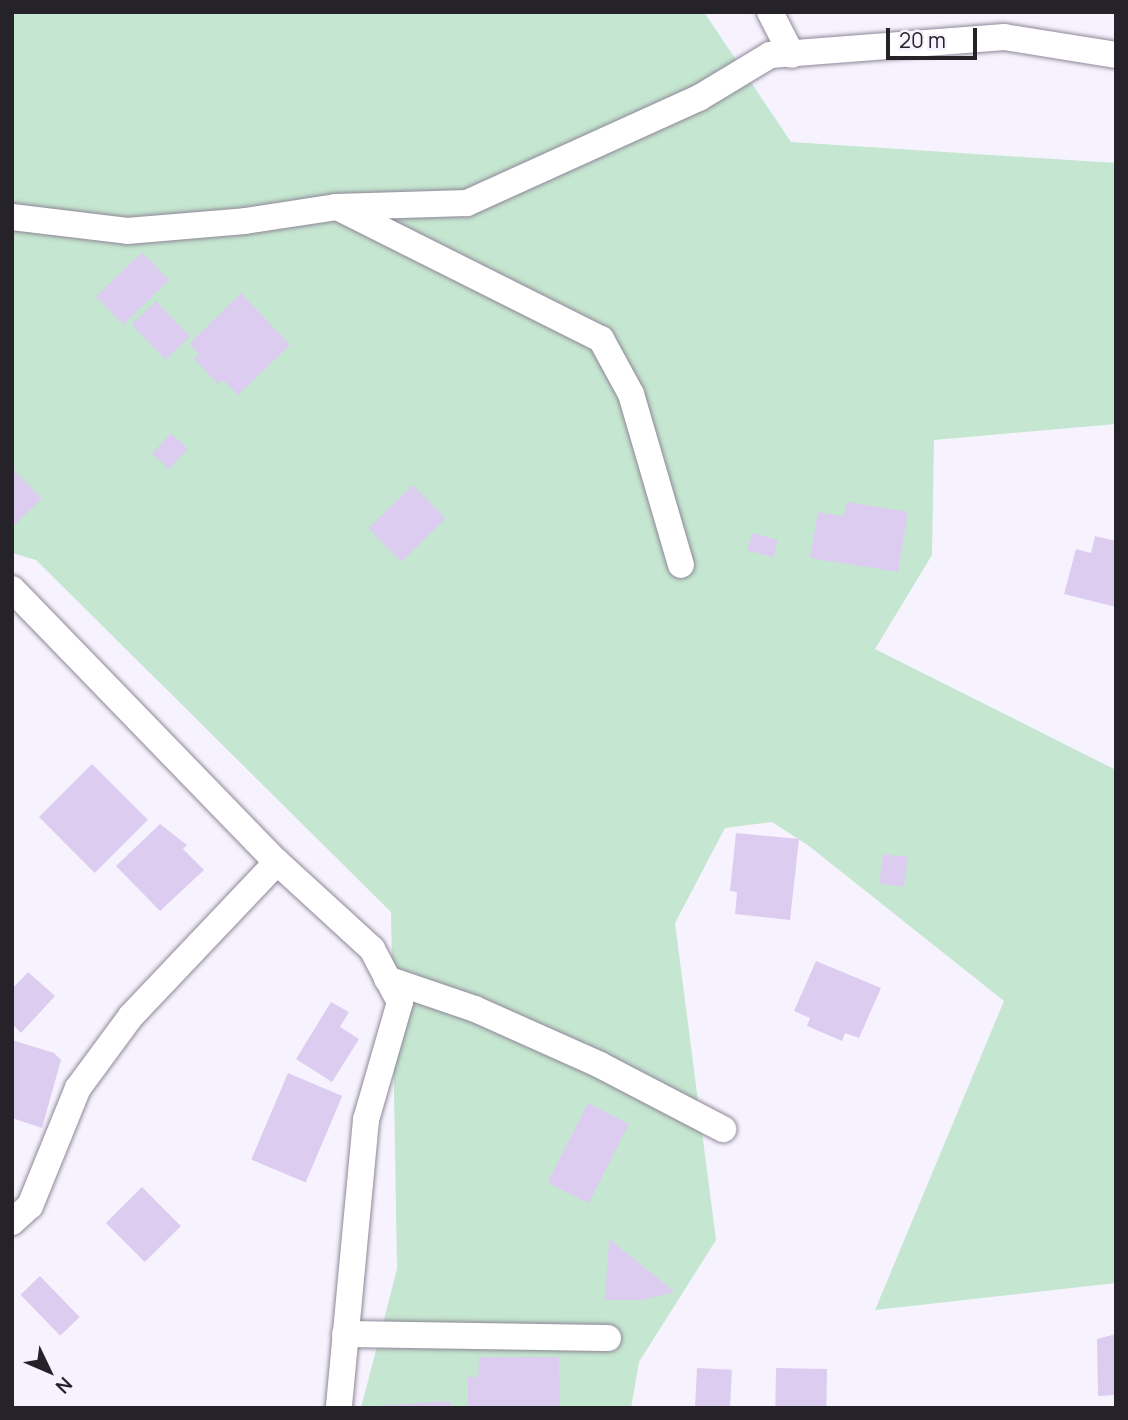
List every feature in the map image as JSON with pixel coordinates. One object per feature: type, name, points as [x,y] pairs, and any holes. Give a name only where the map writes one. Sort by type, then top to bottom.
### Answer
[{"type":"street","points":[[770,12],[792,55]]},
{"type":"street","points":[[12,217],[127,231],[245,221],[336,207],[467,203],[582,155],[699,98],[770,55],[792,55],[926,40],[1004,37],[1116,55]]},
{"type":"street","points":[[336,207],[601,339],[631,394],[681,565]]},
{"type":"street","points":[[12,589],[277,862],[372,949],[400,1002],[366,1120],[339,1408]]},
{"type":"street","points":[[18,1207],[78,1088],[131,1016],[277,862]]},
{"type":"street","points":[[387,979],[475,1009],[600,1065],[723,1129]]},
{"type":"street","points":[[345,1334],[608,1338]]},
{"type":"green space","points":[[12,12],[704,12],[791,142],[1116,163],[1116,424],[934,440],[932,555],[875,649],[1116,770],[1116,1283],[875,1310],[1004,1001],[809,846],[772,822],[725,828],[675,923],[716,1240],[639,1362],[631,1408],[361,1408],[397,1269],[391,912],[36,560],[12,553]]},
{"type":"building","points":[[142,252],[169,280],[123,325],[96,296]]},
{"type":"building","points":[[241,293],[290,345],[238,395],[223,380],[218,384],[194,359],[199,354],[189,344]]},
{"type":"building","points":[[156,301],[190,336],[166,360],[132,325]]},
{"type":"building","points":[[171,433],[188,449],[169,469],[152,453]]},
{"type":"building","points":[[12,468],[42,499],[12,527]]},
{"type":"building","points":[[413,485],[446,519],[401,562],[368,528]]},
{"type":"building","points":[[847,502],[908,512],[898,572],[810,558],[818,512],[844,516]]},
{"type":"building","points":[[752,533],[778,540],[773,557],[747,550]]},
{"type":"building","points":[[1095,536],[1116,541],[1116,607],[1064,594],[1076,549],[1091,553]]},
{"type":"building","points":[[92,764],[148,820],[95,873],[39,817]]},
{"type":"building","points":[[160,824],[187,845],[183,849],[204,870],[160,911],[116,866]]},
{"type":"building","points":[[736,833],[799,839],[790,920],[735,914],[737,892],[730,891]]},
{"type":"building","points":[[883,854],[908,857],[904,887],[879,884]]},
{"type":"building","points":[[816,961],[881,988],[859,1038],[845,1033],[842,1041],[807,1026],[810,1018],[794,1011]]},
{"type":"building","points":[[28,972],[55,996],[21,1033],[12,1024],[12,989]]},
{"type":"building","points":[[331,1002],[349,1012],[340,1027],[359,1039],[332,1082],[296,1059]]},
{"type":"building","points":[[12,1040],[54,1053],[61,1060],[42,1128],[12,1118]]},
{"type":"building","points":[[288,1073],[342,1096],[306,1183],[251,1160]]},
{"type":"building","points":[[588,1103],[629,1124],[589,1203],[548,1182]]},
{"type":"building","points":[[142,1187],[181,1226],[145,1262],[106,1223]]},
{"type":"building","points":[[609,1239],[675,1292],[641,1300],[605,1300]]},
{"type":"building","points":[[40,1276],[80,1317],[60,1336],[21,1295]]},
{"type":"building","points":[[1116,1334],[1116,1395],[1098,1396],[1097,1339]]},
{"type":"building","points":[[479,1357],[559,1357],[560,1408],[468,1408],[468,1377],[478,1377]]},
{"type":"building","points":[[697,1368],[732,1370],[730,1408],[695,1408]]},
{"type":"building","points":[[776,1368],[827,1369],[826,1408],[775,1407]]},
{"type":"building","points":[[450,1401],[451,1408],[377,1408],[377,1406]]}]
